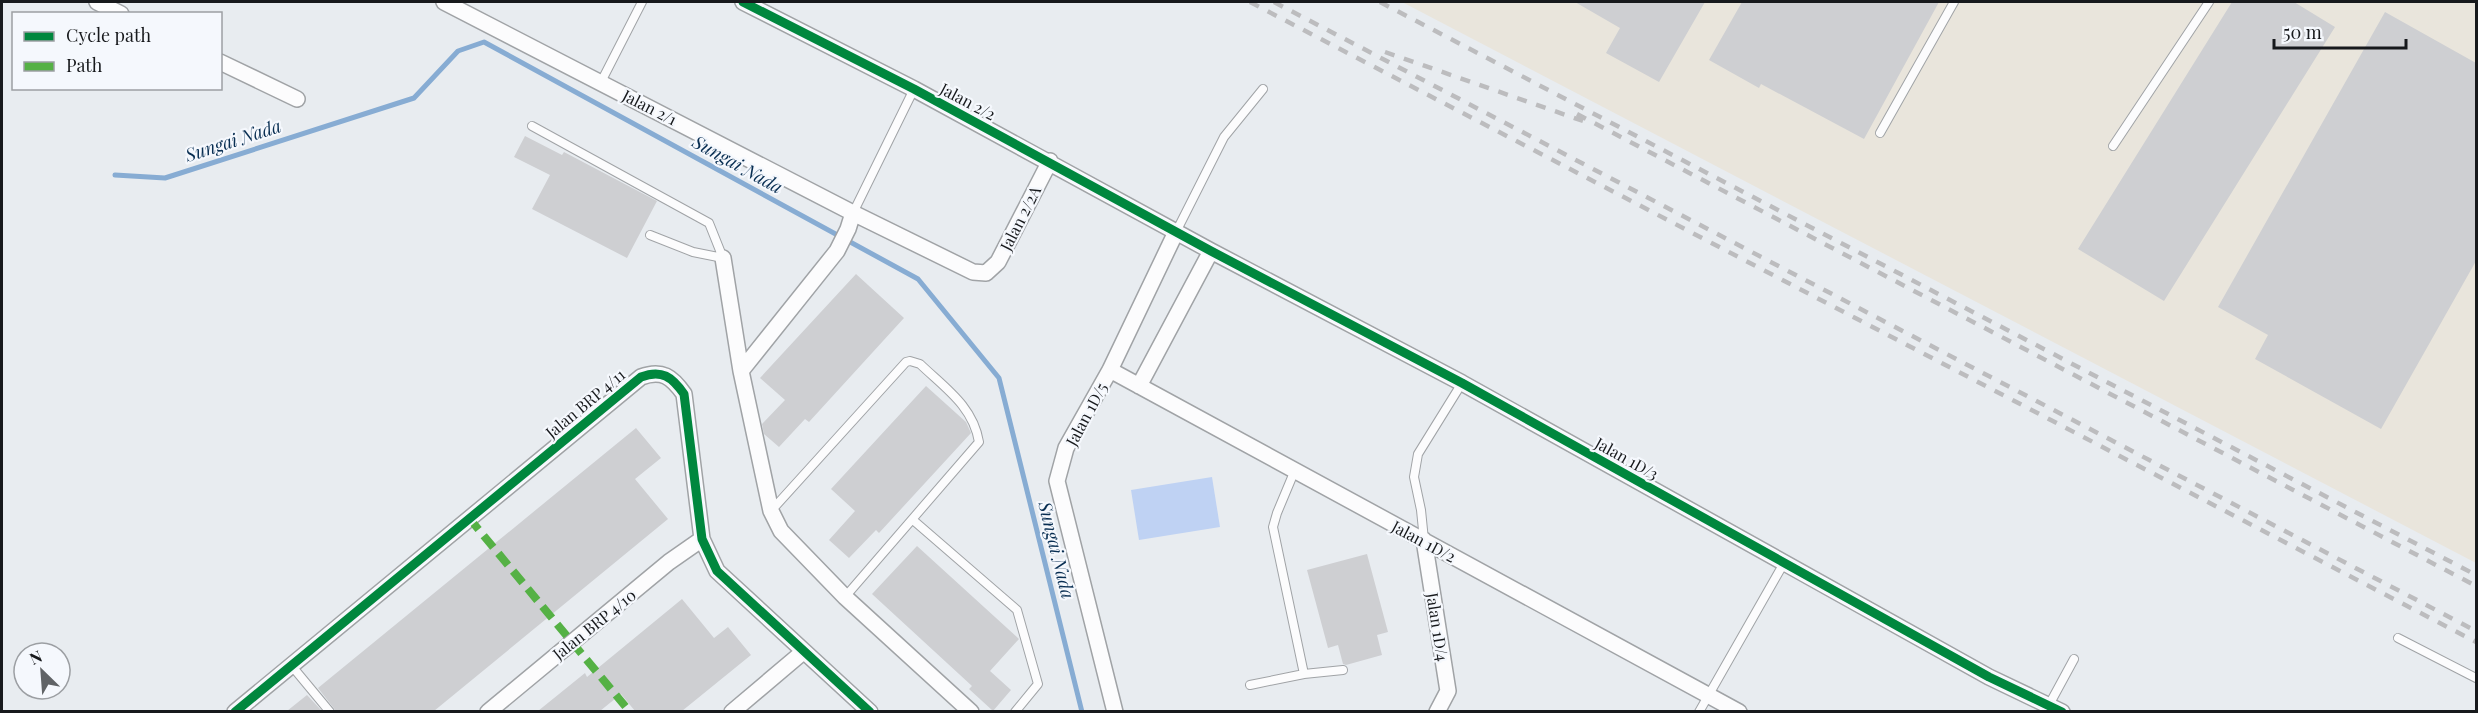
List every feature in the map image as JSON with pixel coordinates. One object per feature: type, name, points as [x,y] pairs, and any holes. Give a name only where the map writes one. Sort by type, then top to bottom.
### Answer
[{"type":"street","points":[[97,2],[118,12]]},
{"type":"street","name":"Jalan 2/1","points":[[444,2],[853,213],[974,272],[987,273]]},
{"type":"street","name":"Jalan 2/2","points":[[743,2],[1050,161],[1176,232]]},
{"type":"street","points":[[222,63],[297,99]]},
{"type":"street","name":"Jalan 2/2A","points":[[987,273],[998,262],[1050,161]]},
{"type":"street","points":[[741,371],[837,251],[853,213]]},
{"type":"street","name":"Jalan 1D/3","points":[[1176,232],[1462,382],[2046,707]]},
{"type":"street","name":"Jalan 1D/5","points":[[1115,711],[1058,482],[1066,448],[1110,370],[1176,232]]},
{"type":"street","points":[[1139,386],[1211,250]]},
{"type":"street","points":[[723,258],[741,371],[771,511],[781,531],[845,597],[970,711]]},
{"type":"street","name":"Jalan 1D/2","points":[[1110,370],[1739,711]]},
{"type":"street","name":"Jalan BRP 4/11","points":[[235,711],[641,377],[653,372],[665,374],[684,394],[702,539],[717,571],[870,711]]},
{"type":"street","name":"Jalan BRP 4/10","points":[[488,711],[669,562],[702,539]]},
{"type":"street","name":"Jalan 1D/4","points":[[1424,540],[1448,691],[1437,711]]},
{"type":"street","points":[[732,711],[803,652]]},
{"type":"lane","points":[[601,82],[642,2]]},
{"type":"lane","points":[[1880,133],[1954,2]]},
{"type":"lane","points":[[2113,146],[2209,2]]},
{"type":"lane","points":[[853,213],[914,89]]},
{"type":"lane","points":[[1176,232],[1224,137],[1263,89]]},
{"type":"lane","points":[[532,126],[709,223],[723,258]]},
{"type":"lane","points":[[650,236],[693,252],[723,258]]},
{"type":"lane","points":[[771,511],[906,362],[920,364],[969,412],[976,426],[979,442],[845,597]]},
{"type":"lane","points":[[1424,540],[1414,477],[1418,454],[1462,382]]},
{"type":"lane","points":[[1295,470],[1276,513],[1273,527],[1304,674]]},
{"type":"lane","points":[[913,519],[1017,610],[1038,684],[1015,711]]},
{"type":"lane","points":[[1699,711],[1784,562]]},
{"type":"lane","points":[[2398,638],[2476,678]]},
{"type":"lane","points":[[2046,707],[2074,659]]},
{"type":"lane","points":[[291,665],[330,711]]},
{"type":"lane","points":[[1250,685],[1304,674],[1343,670]]},
{"type":"shaded area","points":[[1402,2],[2476,2],[2476,563]]},
{"type":"shaded area","points":[[1212,477],[1220,527],[1139,540],[1131,490]]},
{"type":"building","points":[[1575,2],[1705,2],[1659,82],[1606,53],[1620,28]]},
{"type":"building","points":[[1742,2],[1939,2],[1864,139],[1761,84],[1759,88],[1709,60]]},
{"type":"building","points":[[2232,2],[2294,2],[2335,27],[2164,301],[2078,249]]},
{"type":"building","points":[[2385,12],[2476,63],[2476,261],[2381,429],[2255,359],[2268,335],[2218,307]]},
{"type":"building","points":[[525,136],[562,155],[564,152],[657,201],[627,258],[532,209],[550,175],[514,157]]},
{"type":"building","points":[[856,274],[904,318],[809,422],[805,419],[779,447],[764,434],[762,424],[785,400],[760,378]]},
{"type":"building","points":[[926,386],[966,422],[971,433],[879,533],[876,530],[849,558],[829,540],[855,511],[831,489]]},
{"type":"building","points":[[636,428],[661,458],[635,479],[668,519],[434,711],[336,711],[318,688]]},
{"type":"building","points":[[917,546],[1019,639],[990,671],[1011,690],[993,711],[969,689],[972,686],[872,594]]},
{"type":"building","points":[[1367,554],[1388,632],[1377,635],[1382,655],[1346,665],[1343,664],[1338,645],[1328,648],[1307,570]]},
{"type":"building","points":[[682,599],[714,638],[728,627],[751,655],[682,711],[635,711],[621,694],[600,711],[538,711],[585,673],[587,677]]},
{"type":"building","points":[[307,695],[322,711],[287,711]]},
{"type":"waterway","name":"Sungai Nada","points":[[115,175],[165,178],[414,98],[458,51],[484,42],[918,279],[999,378],[1082,712]]},
{"type":"railway","points":[[1250,2],[2476,642]]},
{"type":"railway","points":[[1274,2],[2476,631]]},
{"type":"railway","points":[[1380,2],[2476,575]]},
{"type":"railway","points":[[1385,52],[1583,121]]},
{"type":"railway","points":[[1577,114],[2476,586]]},
{"type":"marked path","points":[[469,518],[630,712]]},
{"type":"cycle path","points":[[743,2],[914,89],[1211,251],[1462,383],[1989,677],[2062,712]]},
{"type":"cycle path","points":[[235,712],[641,377],[655,374],[671,379],[684,394],[702,539],[717,571],[870,712]]}]
